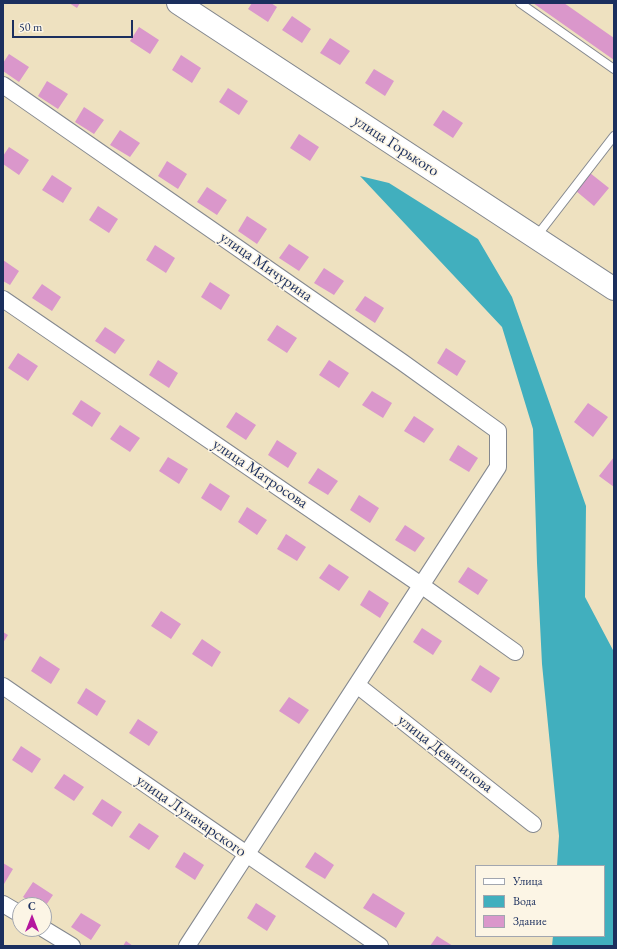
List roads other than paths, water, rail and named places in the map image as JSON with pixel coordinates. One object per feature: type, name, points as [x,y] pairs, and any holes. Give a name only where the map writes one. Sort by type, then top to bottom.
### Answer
[{"type":"main road","name":"улица Горького","points":[[178,3],[614,289]]},
{"type":"street","name":"улица Мичурина","points":[[3,85],[402,362],[498,431],[498,466],[422,585]]},
{"type":"street","name":"улица Матросова","points":[[3,299],[422,585],[515,652]]},
{"type":"street","points":[[187,946],[422,585]]},
{"type":"street","name":"улица Девятилова","points":[[357,685],[533,824]]},
{"type":"street","name":"улица Луначарского","points":[[3,686],[380,946]]},
{"type":"street","points":[[3,904],[12,909]]},
{"type":"street","points":[[52,934],[72,946]]},
{"type":"lane","points":[[520,3],[614,69]]},
{"type":"lane","points":[[536,238],[614,136]]},
{"type":"water","points":[[360,176],[389,183],[478,239],[512,297],[586,506],[585,597],[614,652],[614,946],[552,946],[553,937],[605,937],[605,865],[557,865],[559,836],[542,664],[533,429],[502,327]]}]
